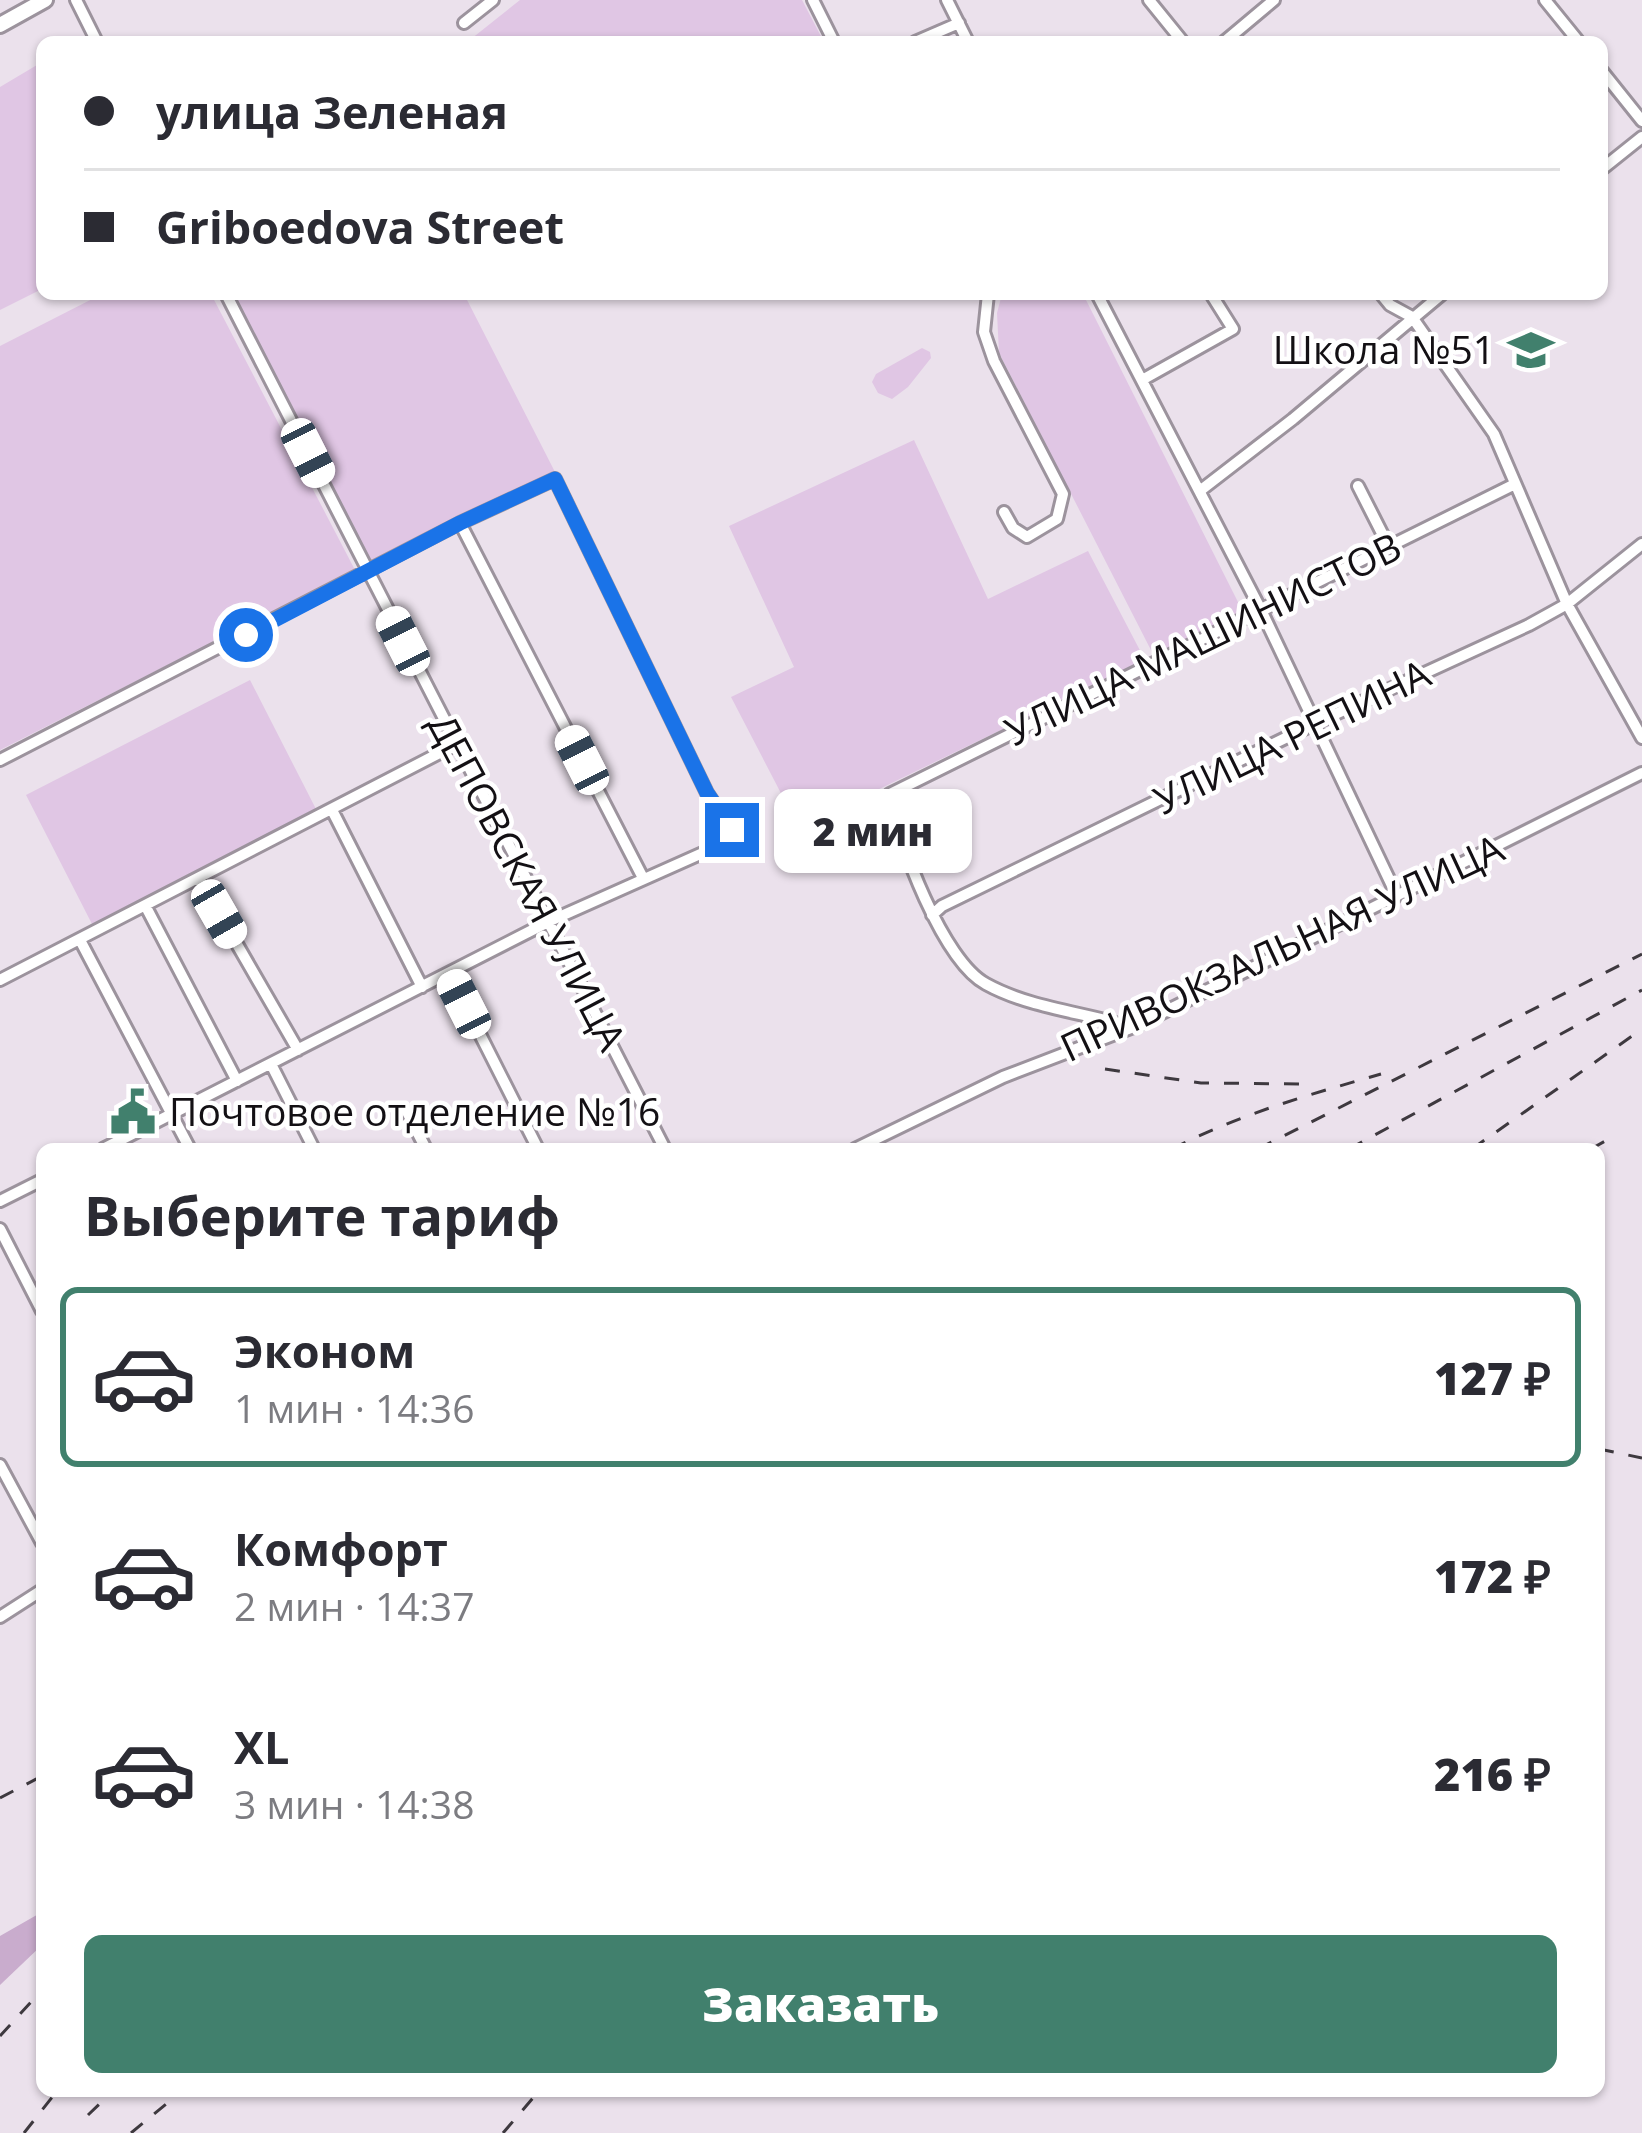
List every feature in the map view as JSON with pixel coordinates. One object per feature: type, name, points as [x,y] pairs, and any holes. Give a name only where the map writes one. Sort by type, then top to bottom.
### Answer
[{"type":"main road","points":[[0,25],[45,0]]},
{"type":"street","points":[[76,0],[94,36]]},
{"type":"street","points":[[464,23],[493,0]]},
{"type":"street","points":[[813,0],[831,36]]},
{"type":"street","points":[[947,0],[965,36]]},
{"type":"street","points":[[1149,0],[1178,36]]},
{"type":"street","points":[[1231,36],[1274,0]]},
{"type":"street","points":[[1545,0],[1574,36]]},
{"type":"street","points":[[929,36],[959,23]]},
{"type":"street","points":[[1608,78],[1642,121]]},
{"type":"street","points":[[1608,164],[1642,137]]},
{"type":"street","name":"ДЕПОВСКАЯ УЛИЦА","points":[[229,300],[662,1143]]},
{"type":"street","points":[[987,300],[984,332],[994,361],[1063,494],[1057,519],[1027,537],[1013,528],[1004,512]]},
{"type":"street","points":[[1100,300],[1261,610],[1397,896]]},
{"type":"street","points":[[1142,380],[1232,329],[1215,300]]},
{"type":"street","points":[[1386,300],[1412,317],[1495,434],[1567,604],[1642,738]]},
{"type":"street","points":[[1201,490],[1434,300]]},
{"type":"street","points":[[0,760],[460,523],[555,479],[707,793],[732,830],[725,843],[550,921],[115,1143]]},
{"type":"street","name":"УЛИЦА МАШИНИСТОВ","points":[[932,914],[890,794],[1515,484]]},
{"type":"street","points":[[1358,486],[1389,547]]},
{"type":"street","points":[[460,523],[643,878]]},
{"type":"street","name":"УЛИЦА РЕПИНА","points":[[932,914],[1567,604],[1642,544]]},
{"type":"street","points":[[0,980],[455,745]]},
{"type":"street","name":"ПРИВОКЗАЛЬНАЯ УЛИЦА","points":[[867,1143],[1004,1077],[1136,1026],[1642,773]]},
{"type":"street","points":[[332,810],[422,987]]},
{"type":"street","points":[[200,880],[298,1050]]},
{"type":"street","points":[[146,907],[237,1081]]},
{"type":"street","points":[[932,914],[965,967],[982,982],[1016,998],[1113,1022],[1118,1031]]},
{"type":"street","points":[[80,940],[187,1143]]},
{"type":"street","points":[[448,973],[535,1143]]},
{"type":"street","points":[[271,1064],[311,1143]]},
{"type":"street","points":[[407,1112],[422,1143]]},
{"type":"street","points":[[0,1201],[36,1183]]},
{"type":"street","points":[[0,1229],[36,1299]]},
{"type":"street","points":[[0,1465],[36,1532]]},
{"type":"street","points":[[0,1617],[36,1594]]},
{"type":"shaded area","points":[[520,0],[802,0],[821,36],[475,36]]},
{"type":"shaded area","points":[[36,66],[36,292],[0,310],[0,87]]},
{"type":"shaded area","points":[[90,300],[214,300],[355,570],[0,750],[0,346]]},
{"type":"shaded area","points":[[237,300],[467,300],[555,472],[458,516],[372,563]]},
{"type":"shaded area","points":[[1000,300],[1086,300],[1243,612],[1154,656],[999,353]]},
{"type":"shaded area","points":[[922,348],[931,358],[908,387],[892,399],[878,393],[872,382],[876,374]]},
{"type":"shaded area","points":[[914,440],[988,599],[1088,551],[1145,660],[799,828],[731,697],[794,667],[729,526]]},
{"type":"shaded area","points":[[250,680],[317,811],[93,926],[26,795]]},
{"type":"shaded area","points":[[36,1915],[36,1951],[0,1985],[0,1936]]},
{"type":"railway","points":[[1270,1143],[1642,954]]},
{"type":"railway","points":[[1360,1143],[1642,990]]},
{"type":"railway","points":[[1480,1143],[1642,1029]]},
{"type":"railway","points":[[1105,1069],[1201,1083],[1304,1084]]},
{"type":"railway","points":[[1185,1143],[1249,1115],[1381,1074]]},
{"type":"railway","points":[[1602,1143],[1616,1135]]},
{"type":"railway","points":[[1605,1450],[1642,1458]]},
{"type":"railway","points":[[0,1798],[36,1779]]},
{"type":"railway","points":[[0,2036],[36,1997]]},
{"type":"railway","points":[[24,2133],[52,2097]]},
{"type":"railway","points":[[88,2115],[107,2097]]},
{"type":"railway","points":[[131,2133],[175,2097]]},
{"type":"railway","points":[[503,2133],[534,2097]]},
{"type":"place","name":"Школа №51","points":[[1531,350]]},
{"type":"place","name":"Почтовое отделение №16","points":[[133,1112]]},
{"type":"route","points":[[246,635],[555,479],[707,793],[732,830]]}]
